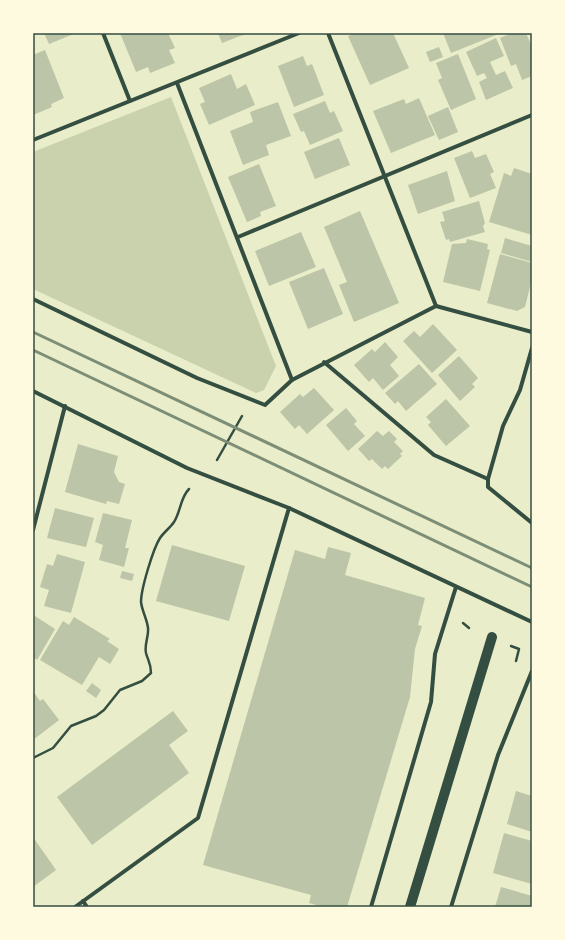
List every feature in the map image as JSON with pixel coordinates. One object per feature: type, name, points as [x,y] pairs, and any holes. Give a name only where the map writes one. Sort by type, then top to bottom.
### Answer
[{"type":"main road","points":[[410,907],[492,637]]},
{"type":"street","points":[[103,33],[130,102]]},
{"type":"street","points":[[33,140],[299,33]]},
{"type":"street","points":[[328,33],[386,176],[436,306]]},
{"type":"street","points":[[177,83],[238,237],[292,380]]},
{"type":"street","points":[[238,237],[532,115]]},
{"type":"street","points":[[33,299],[198,378],[265,405],[292,380],[324,362],[436,306],[532,332]]},
{"type":"street","points":[[532,348],[520,390],[503,426],[488,479],[488,487],[532,523]]},
{"type":"street","points":[[324,362],[434,455],[488,479]]},
{"type":"street","points":[[33,391],[197,472],[289,508],[532,622]]},
{"type":"street","points":[[33,530],[65,406]]},
{"type":"street","points":[[75,907],[198,818],[289,508]]},
{"type":"street","points":[[371,907],[431,702],[435,654],[456,587]]},
{"type":"street","points":[[451,907],[498,754],[532,670]]},
{"type":"street","points":[[83,901],[87,907]]},
{"type":"path","points":[[208,476],[250,399]]},
{"type":"path","points":[[33,758],[52,748],[71,726],[100,713],[120,690],[142,681],[151,673],[151,663],[146,653],[145,642],[148,631],[147,619],[142,608],[142,591],[154,549],[160,538],[178,514],[184,494],[190,488],[197,472]]},
{"type":"green space","points":[[171,97],[276,366],[264,390],[256,393],[33,289],[33,152]]},
{"type":"building","points":[[44,33],[76,33],[49,44]]},
{"type":"building","points":[[120,33],[168,33],[175,48],[169,50],[175,63],[150,73],[148,67],[136,72]]},
{"type":"building","points":[[218,33],[248,33],[222,43]]},
{"type":"building","points":[[356,33],[393,33],[409,68],[370,85],[348,36]]},
{"type":"building","points":[[443,33],[495,33],[496,35],[451,53]]},
{"type":"building","points":[[512,33],[526,33],[532,47],[532,76],[522,80],[516,64],[511,66],[500,38]]},
{"type":"building","points":[[496,38],[504,56],[490,62],[496,75],[505,71],[513,88],[486,100],[479,82],[487,78],[484,73],[477,76],[466,52]]},
{"type":"building","points":[[439,47],[443,57],[430,62],[426,52]]},
{"type":"building","points":[[45,50],[64,98],[51,104],[52,107],[33,115],[33,55]]},
{"type":"building","points":[[458,54],[476,99],[451,110],[438,80],[442,78],[436,63]]},
{"type":"building","points":[[303,56],[307,66],[312,64],[324,95],[294,107],[278,66]]},
{"type":"building","points":[[231,74],[237,89],[246,84],[255,105],[209,125],[200,104],[205,102],[199,88]]},
{"type":"building","points":[[419,98],[435,135],[391,153],[373,111],[404,99],[406,104]]},
{"type":"building","points":[[325,101],[330,113],[334,111],[343,131],[310,145],[304,131],[301,132],[293,114]]},
{"type":"building","points":[[278,102],[291,136],[266,145],[269,155],[243,165],[230,131],[253,122],[250,112]]},
{"type":"building","points":[[448,107],[458,132],[439,140],[428,116]]},
{"type":"building","points":[[339,138],[350,165],[315,179],[304,152]]},
{"type":"building","points":[[472,151],[475,158],[486,154],[494,172],[490,174],[496,188],[470,198],[454,158]]},
{"type":"building","points":[[259,164],[276,206],[260,212],[261,216],[247,222],[228,177]]},
{"type":"building","points":[[514,168],[532,174],[532,235],[489,222],[504,173],[511,176]]},
{"type":"building","points":[[447,171],[455,201],[418,214],[408,185]]},
{"type":"building","points":[[479,201],[485,223],[483,226],[485,232],[450,242],[449,239],[446,240],[440,222],[445,221],[442,212]]},
{"type":"building","points":[[360,211],[399,303],[354,322],[339,285],[347,282],[324,227]]},
{"type":"building","points":[[301,232],[316,267],[269,286],[255,251]]},
{"type":"building","points":[[505,238],[532,246],[532,262],[501,253]]},
{"type":"building","points":[[467,239],[488,244],[487,249],[490,250],[480,291],[443,282],[452,244],[466,243]]},
{"type":"building","points":[[500,254],[532,263],[532,279],[525,307],[517,311],[487,303]]},
{"type":"building","points":[[324,268],[343,314],[308,329],[289,282]]},
{"type":"building","points":[[433,324],[457,350],[432,373],[403,341],[414,331],[420,337]]},
{"type":"building","points":[[385,342],[398,357],[390,365],[399,376],[383,390],[373,378],[369,382],[354,365],[372,349],[375,352]]},
{"type":"building","points":[[459,356],[478,378],[472,384],[475,387],[460,401],[438,375]]},
{"type":"building","points":[[419,364],[437,384],[406,411],[398,401],[395,404],[385,393]]},
{"type":"building","points":[[314,388],[334,410],[307,434],[299,425],[295,429],[280,412],[300,394],[303,397]]},
{"type":"building","points":[[446,399],[470,426],[446,446],[428,425],[431,422],[426,417]]},
{"type":"building","points":[[346,408],[357,421],[354,424],[365,436],[348,451],[326,425]]},
{"type":"building","points":[[377,431],[383,436],[389,431],[397,439],[394,442],[403,451],[400,454],[402,456],[388,469],[385,466],[382,469],[372,459],[369,461],[358,449]]},
{"type":"building","points":[[78,444],[118,456],[114,472],[119,482],[125,484],[119,504],[107,501],[106,504],[65,492]]},
{"type":"building","points":[[55,508],[94,518],[86,547],[47,538]]},
{"type":"building","points":[[103,513],[132,520],[125,548],[129,548],[124,567],[99,560],[103,545],[95,542]]},
{"type":"building","points":[[172,545],[245,566],[229,621],[156,601]]},
{"type":"building","points":[[328,547],[351,553],[345,575],[425,598],[418,625],[422,626],[415,649],[410,697],[347,907],[323,907],[309,903],[311,895],[203,865],[295,550],[325,559]]},
{"type":"building","points":[[57,554],[85,562],[71,613],[44,606],[49,590],[40,587],[47,564],[53,566]]},
{"type":"building","points":[[122,571],[134,574],[132,581],[120,578]]},
{"type":"building","points":[[35,616],[55,629],[37,660],[33,657],[33,619]]},
{"type":"building","points":[[74,617],[110,639],[107,641],[119,649],[110,664],[99,657],[82,685],[40,660],[63,621],[69,625]]},
{"type":"building","points":[[92,683],[101,690],[96,698],[86,691]]},
{"type":"building","points":[[33,691],[40,701],[43,699],[59,720],[33,740]]},
{"type":"building","points":[[173,711],[188,731],[169,745],[189,773],[92,845],[57,797]]},
{"type":"building","points":[[516,791],[532,796],[532,832],[507,824]]},
{"type":"building","points":[[504,833],[532,841],[532,884],[493,873]]},
{"type":"building","points":[[33,837],[56,870],[33,887]]},
{"type":"building","points":[[501,887],[532,896],[532,907],[495,907]]},
{"type":"railway","points":[[33,332],[532,568]]},
{"type":"railway","points":[[33,350],[532,587]]}]
